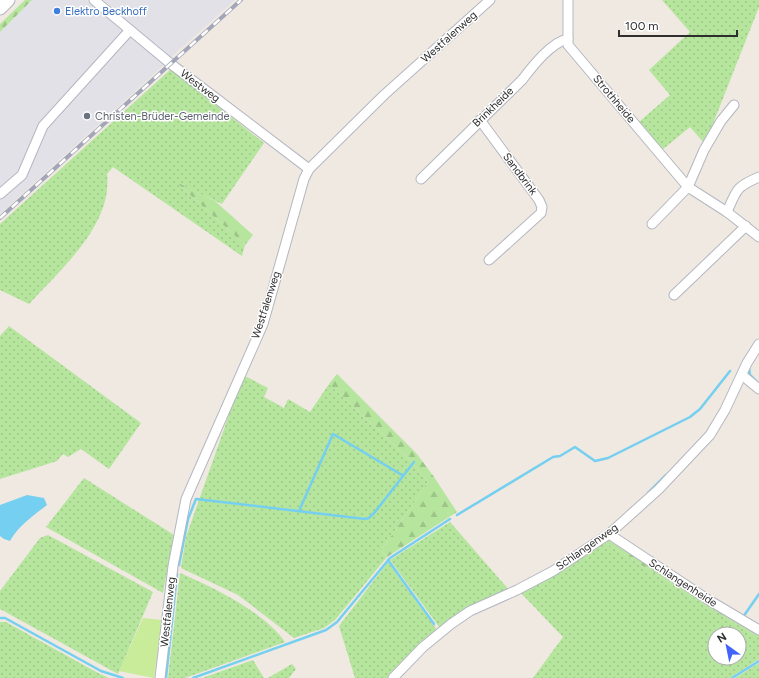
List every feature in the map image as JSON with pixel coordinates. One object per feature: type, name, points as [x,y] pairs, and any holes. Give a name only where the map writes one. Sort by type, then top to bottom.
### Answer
[{"type":"main road","points":[[0,8],[8,0]]},
{"type":"street","name":"Westweg","points":[[94,0],[171,64],[309,169]]},
{"type":"street","name":"Westfalenweg","points":[[160,678],[173,566],[186,499],[263,324],[304,179],[309,169],[384,95],[490,0]]},
{"type":"street","name":"Strothheide","points":[[568,0],[568,45],[688,187],[728,212],[759,237]]},
{"type":"street","points":[[0,194],[22,175],[43,126],[130,30]]},
{"type":"street","name":"Brinkheide","points":[[421,179],[522,80],[535,64],[560,40],[568,39]]},
{"type":"street","points":[[652,224],[688,187],[704,150],[721,121],[734,105]]},
{"type":"street","name":"Sandbrink","points":[[480,120],[539,200],[542,207],[541,213],[489,260]]},
{"type":"street","points":[[728,212],[737,189],[741,185],[759,177]]},
{"type":"street","points":[[674,295],[746,226]]},
{"type":"street","name":"Schlangenweg","points":[[393,678],[423,647],[470,611],[517,590],[553,571],[609,534],[659,488],[710,435],[759,344]]},
{"type":"street","points":[[742,374],[759,389]]},
{"type":"street","name":"Schlangenheide","points":[[609,534],[707,599],[759,630]]},
{"type":"shaded area","points":[[32,0],[86,0],[165,64],[0,214],[0,32]]},
{"type":"shaded area","points":[[104,0],[235,0],[170,58]]},
{"type":"green space","points":[[25,0],[32,0],[0,32],[0,24]]},
{"type":"green space","points":[[662,0],[759,0],[759,7],[705,144],[690,127],[662,150],[639,122],[670,95],[649,70],[690,32]]},
{"type":"green space","points":[[171,69],[264,143],[222,204],[177,183],[245,245],[242,256],[113,167],[107,174],[107,193],[102,211],[93,229],[82,245],[55,277],[29,304],[0,290],[0,224]]},
{"type":"green space","points":[[176,182],[215,201],[253,235],[245,245]]},
{"type":"green space","points":[[9,326],[141,423],[109,469],[81,449],[68,457],[63,454],[57,461],[0,479],[0,336]]},
{"type":"green space","points":[[337,374],[417,454],[457,512],[387,557],[381,551],[428,482],[411,461],[329,384]]},
{"type":"green space","points":[[243,375],[268,388],[264,397],[284,408],[288,399],[310,412],[329,384],[411,461],[428,482],[381,551],[387,557],[335,620],[324,628],[294,638],[238,595],[181,568],[186,537]]},
{"type":"green space","points":[[84,478],[174,535],[163,593],[46,527]]},
{"type":"green space","points":[[450,522],[509,590],[440,628],[390,560]]},
{"type":"green space","points":[[48,535],[153,592],[118,674],[0,609],[0,591],[40,538]]},
{"type":"green space","points":[[608,540],[746,626],[740,626],[604,542]]},
{"type":"green space","points":[[604,542],[740,626],[707,626],[707,666],[747,666],[747,631],[759,638],[759,659],[730,678],[533,678],[563,637],[521,593]]},
{"type":"green space","points":[[388,562],[437,630],[388,678],[355,678],[339,626]]},
{"type":"green space","points":[[180,573],[222,593],[251,611],[276,631],[285,642],[185,678],[168,678]]},
{"type":"green space","points":[[143,618],[162,620],[154,678],[119,671]]},
{"type":"green space","points":[[0,622],[6,622],[109,678],[0,678]]},
{"type":"green space","points":[[747,627],[759,634],[759,638],[747,631]]},
{"type":"green space","points":[[253,660],[264,678],[202,678]]},
{"type":"green space","points":[[759,663],[759,678],[735,678]]},
{"type":"green space","points":[[292,664],[296,669],[289,678],[268,678]]},
{"type":"water","points":[[27,495],[44,498],[47,505],[22,525],[10,541],[4,539],[0,536],[0,505]]},
{"type":"waterway","points":[[749,368],[750,375],[757,382]]},
{"type":"waterway","points":[[457,515],[553,457],[560,456],[575,447],[595,461],[608,458],[690,417],[700,409],[730,371]]},
{"type":"waterway","points":[[299,511],[333,434],[402,475]]},
{"type":"waterway","points":[[179,565],[188,519],[196,499],[365,519],[369,518],[375,512],[414,462]]},
{"type":"waterway","points":[[648,493],[666,475]]},
{"type":"waterway","points":[[193,678],[326,630],[337,622],[390,558],[450,519]]},
{"type":"waterway","points":[[388,560],[434,624]]},
{"type":"waterway","points":[[166,678],[177,574]]},
{"type":"waterway","points":[[743,617],[759,594]]},
{"type":"waterway","points":[[0,618],[5,618],[101,671],[123,678]]},
{"type":"waterway","points":[[732,678],[759,661]]},
{"type":"railway","points":[[0,218],[241,0]]},
{"type":"place","name":"Elektro Beckhoff","points":[[57,11]]},
{"type":"place","name":"Christen-Brüder-Gemeinde","points":[[87,116]]}]
